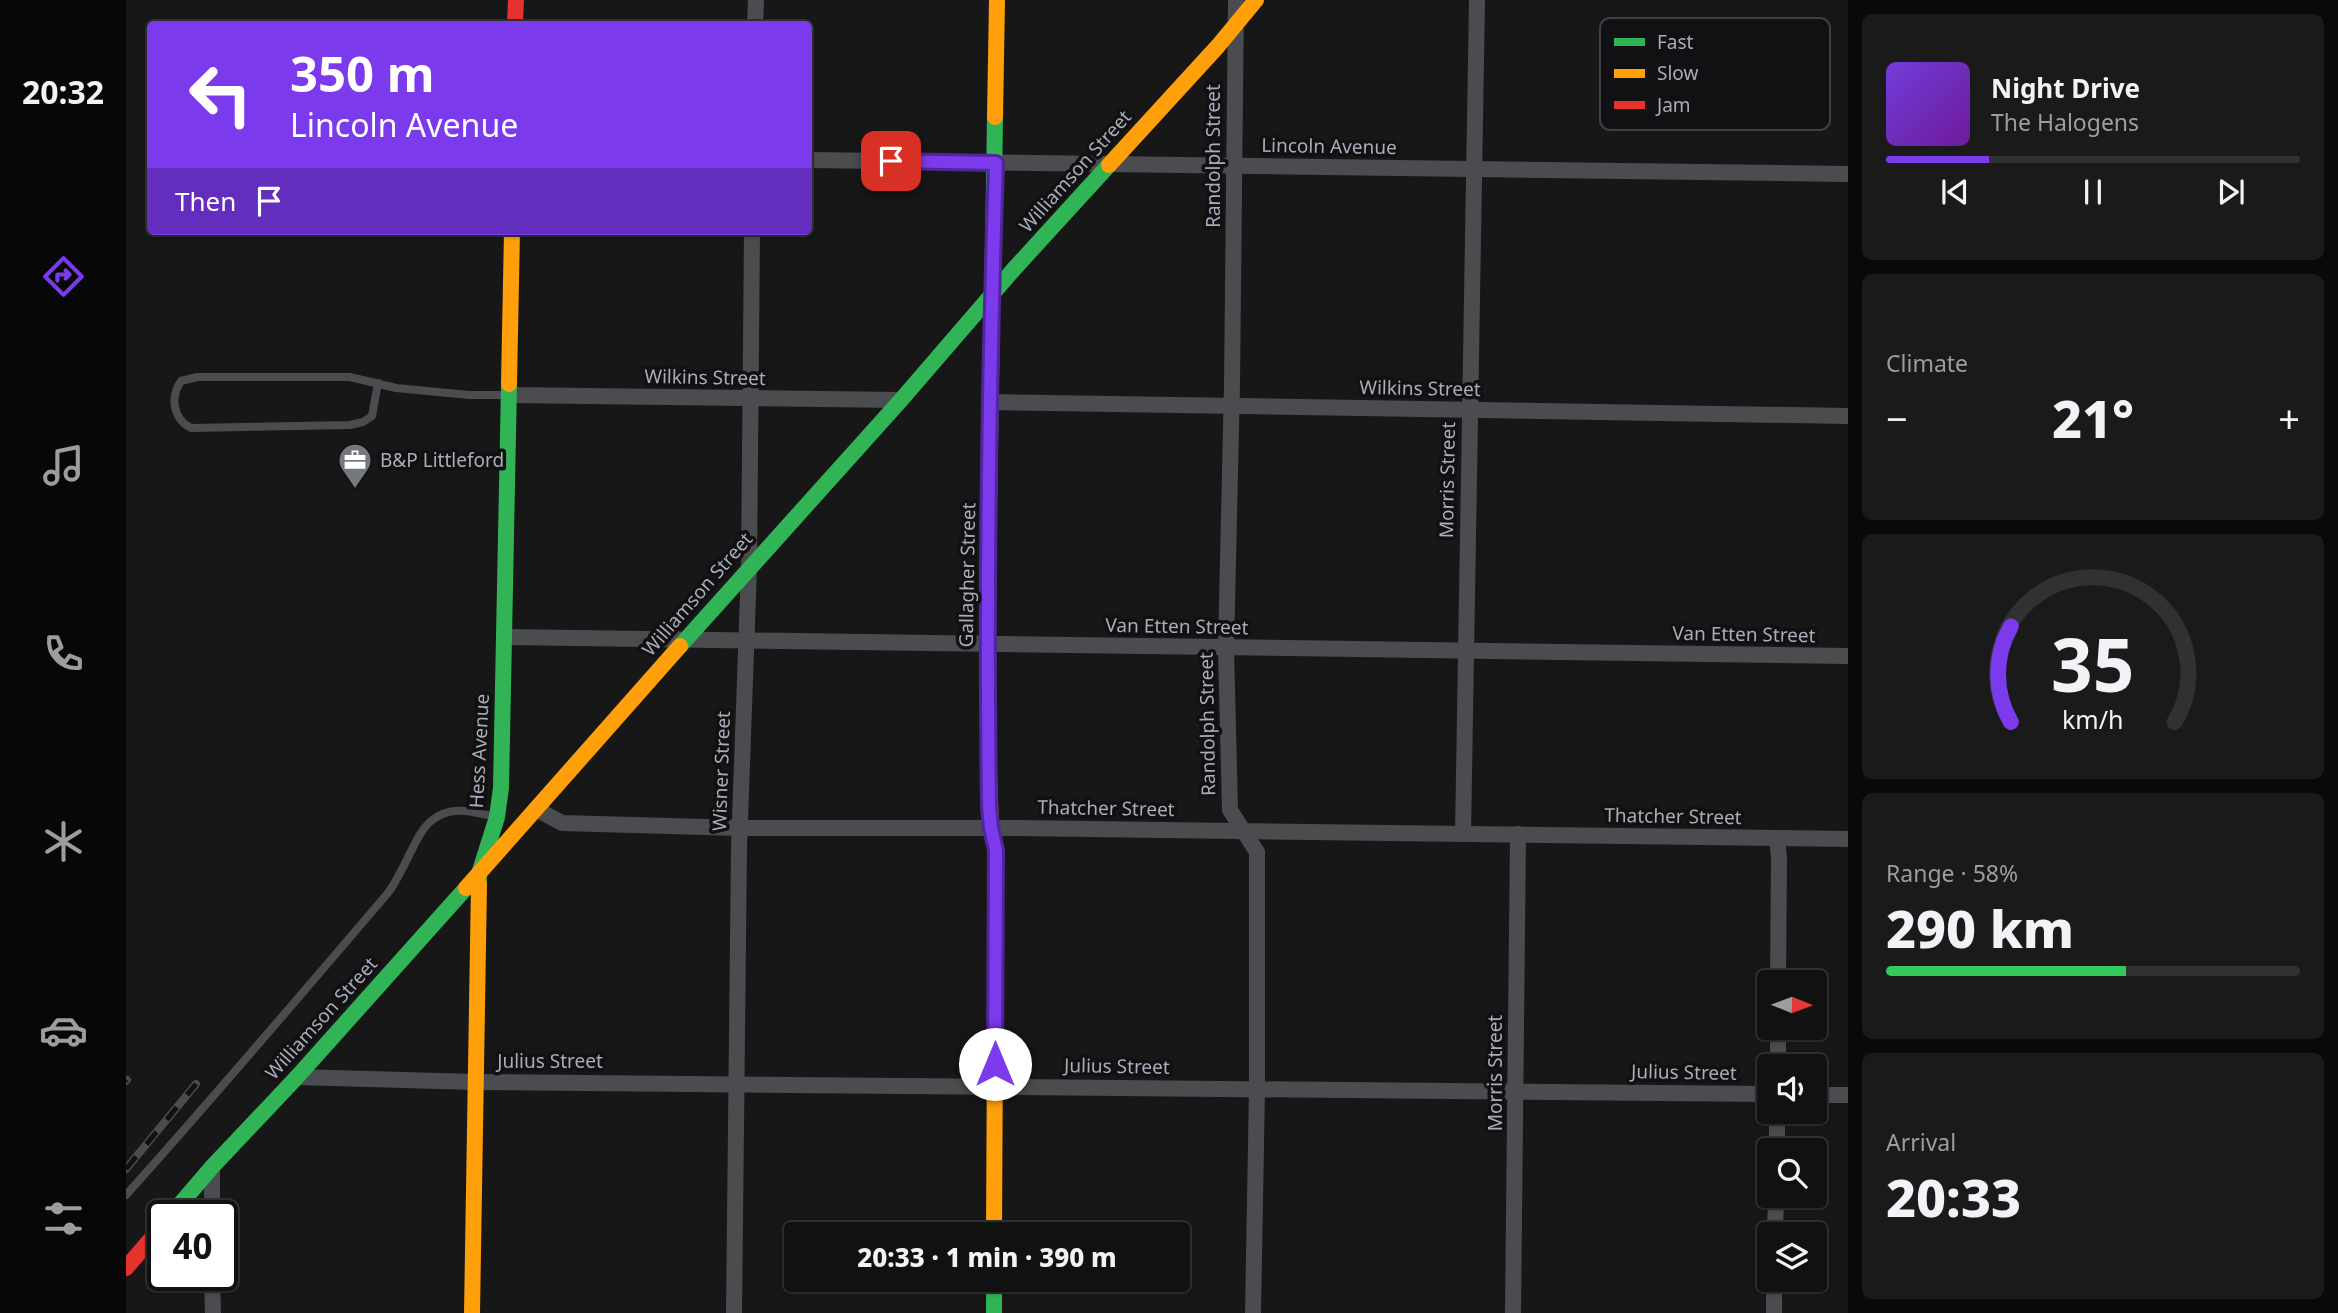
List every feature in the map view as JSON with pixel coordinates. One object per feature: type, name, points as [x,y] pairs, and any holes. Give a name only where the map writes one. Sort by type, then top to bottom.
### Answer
[{"type":"street","points":[[515,21],[516,0]]},
{"type":"street","points":[[755,21],[756,0]]},
{"type":"street","name":"Gallagher Street","points":[[994,1222],[996,850],[991,828],[987,644],[997,0]]},
{"type":"street","name":"Randolph Street","points":[[1236,0],[1232,406],[1226,648],[1230,810],[1257,852],[1253,1313]]},
{"type":"street","name":"Williamson Street","points":[[184,1200],[297,1077],[1255,0]]},
{"type":"street","name":"Morris Street","points":[[1463,834],[1477,0]]},
{"type":"street","name":"Lincoln Avenue","points":[[812,160],[1848,174]]},
{"type":"street","name":"Hess Avenue","points":[[472,1313],[479,873],[497,817],[502,788],[512,235]]},
{"type":"street","name":"Wisner Street","points":[[734,1313],[740,828],[749,567],[752,235]]},
{"type":"street","name":"Wilkins Street","points":[[509,396],[901,400]]},
{"type":"street","name":"Wilkins Street","points":[[991,402],[1848,416]]},
{"type":"street","name":"Van Etten Street","points":[[506,636],[685,641],[1848,656]]},
{"type":"street","name":"Thatcher Street","points":[[536,809],[562,823],[740,828],[991,828],[1848,839]]},
{"type":"street","name":"Morris Street","points":[[1513,1313],[1518,834]]},
{"type":"street","points":[[1776,838],[1779,858],[1778,970]]},
{"type":"street","name":"Julius Street","points":[[297,1077],[475,1082],[1757,1094]]},
{"type":"street","points":[[1827,1095],[1848,1095]]},
{"type":"street","points":[[212,1167],[212,1200]]},
{"type":"street","points":[[126,1268],[147,1244]]},
{"type":"street","points":[[212,1291],[213,1313]]},
{"type":"street","points":[[994,1292],[994,1313]]},
{"type":"street","points":[[1774,1292],[1774,1313]]},
{"type":"lane","points":[[377,383],[372,416],[363,422],[350,425],[191,428],[178,417],[174,401],[175,389],[181,381],[197,377],[350,377],[377,383],[396,388],[509,396]]},
{"type":"lane","points":[[126,1195],[243,1065],[393,888],[428,822],[446,811],[456,810],[497,817]]},
{"type":"railway","points":[[126,1169],[196,1084]]},
{"type":"traffic: fast","points":[[989,774],[987,644],[995,117]]},
{"type":"traffic: fast","points":[[680,646],[1109,165]]},
{"type":"traffic: fast","points":[[479,884],[479,874],[497,817],[501,788],[509,384]]},
{"type":"traffic: fast","points":[[184,1200],[466,888]]},
{"type":"traffic: fast","points":[[994,1292],[994,1313]]},
{"type":"traffic: slow","points":[[995,117],[997,0]]},
{"type":"traffic: slow","points":[[1109,165],[1218,46],[1256,0]]},
{"type":"traffic: slow","points":[[509,384],[512,235]]},
{"type":"traffic: slow","points":[[466,888],[680,646]]},
{"type":"traffic: slow","points":[[989,774],[991,828],[996,850],[994,1222]]},
{"type":"traffic: slow","points":[[472,1313],[479,884]]},
{"type":"traffic: jam","points":[[515,21],[516,0]]},
{"type":"traffic: jam","points":[[126,1268],[147,1244]]},
{"type":"place","name":"B&P Littleford","points":[[355,490]]},
{"type":"route","points":[[891,161],[996,163],[991,295],[987,644],[989,807],[996,850],[995,1064]]}]
